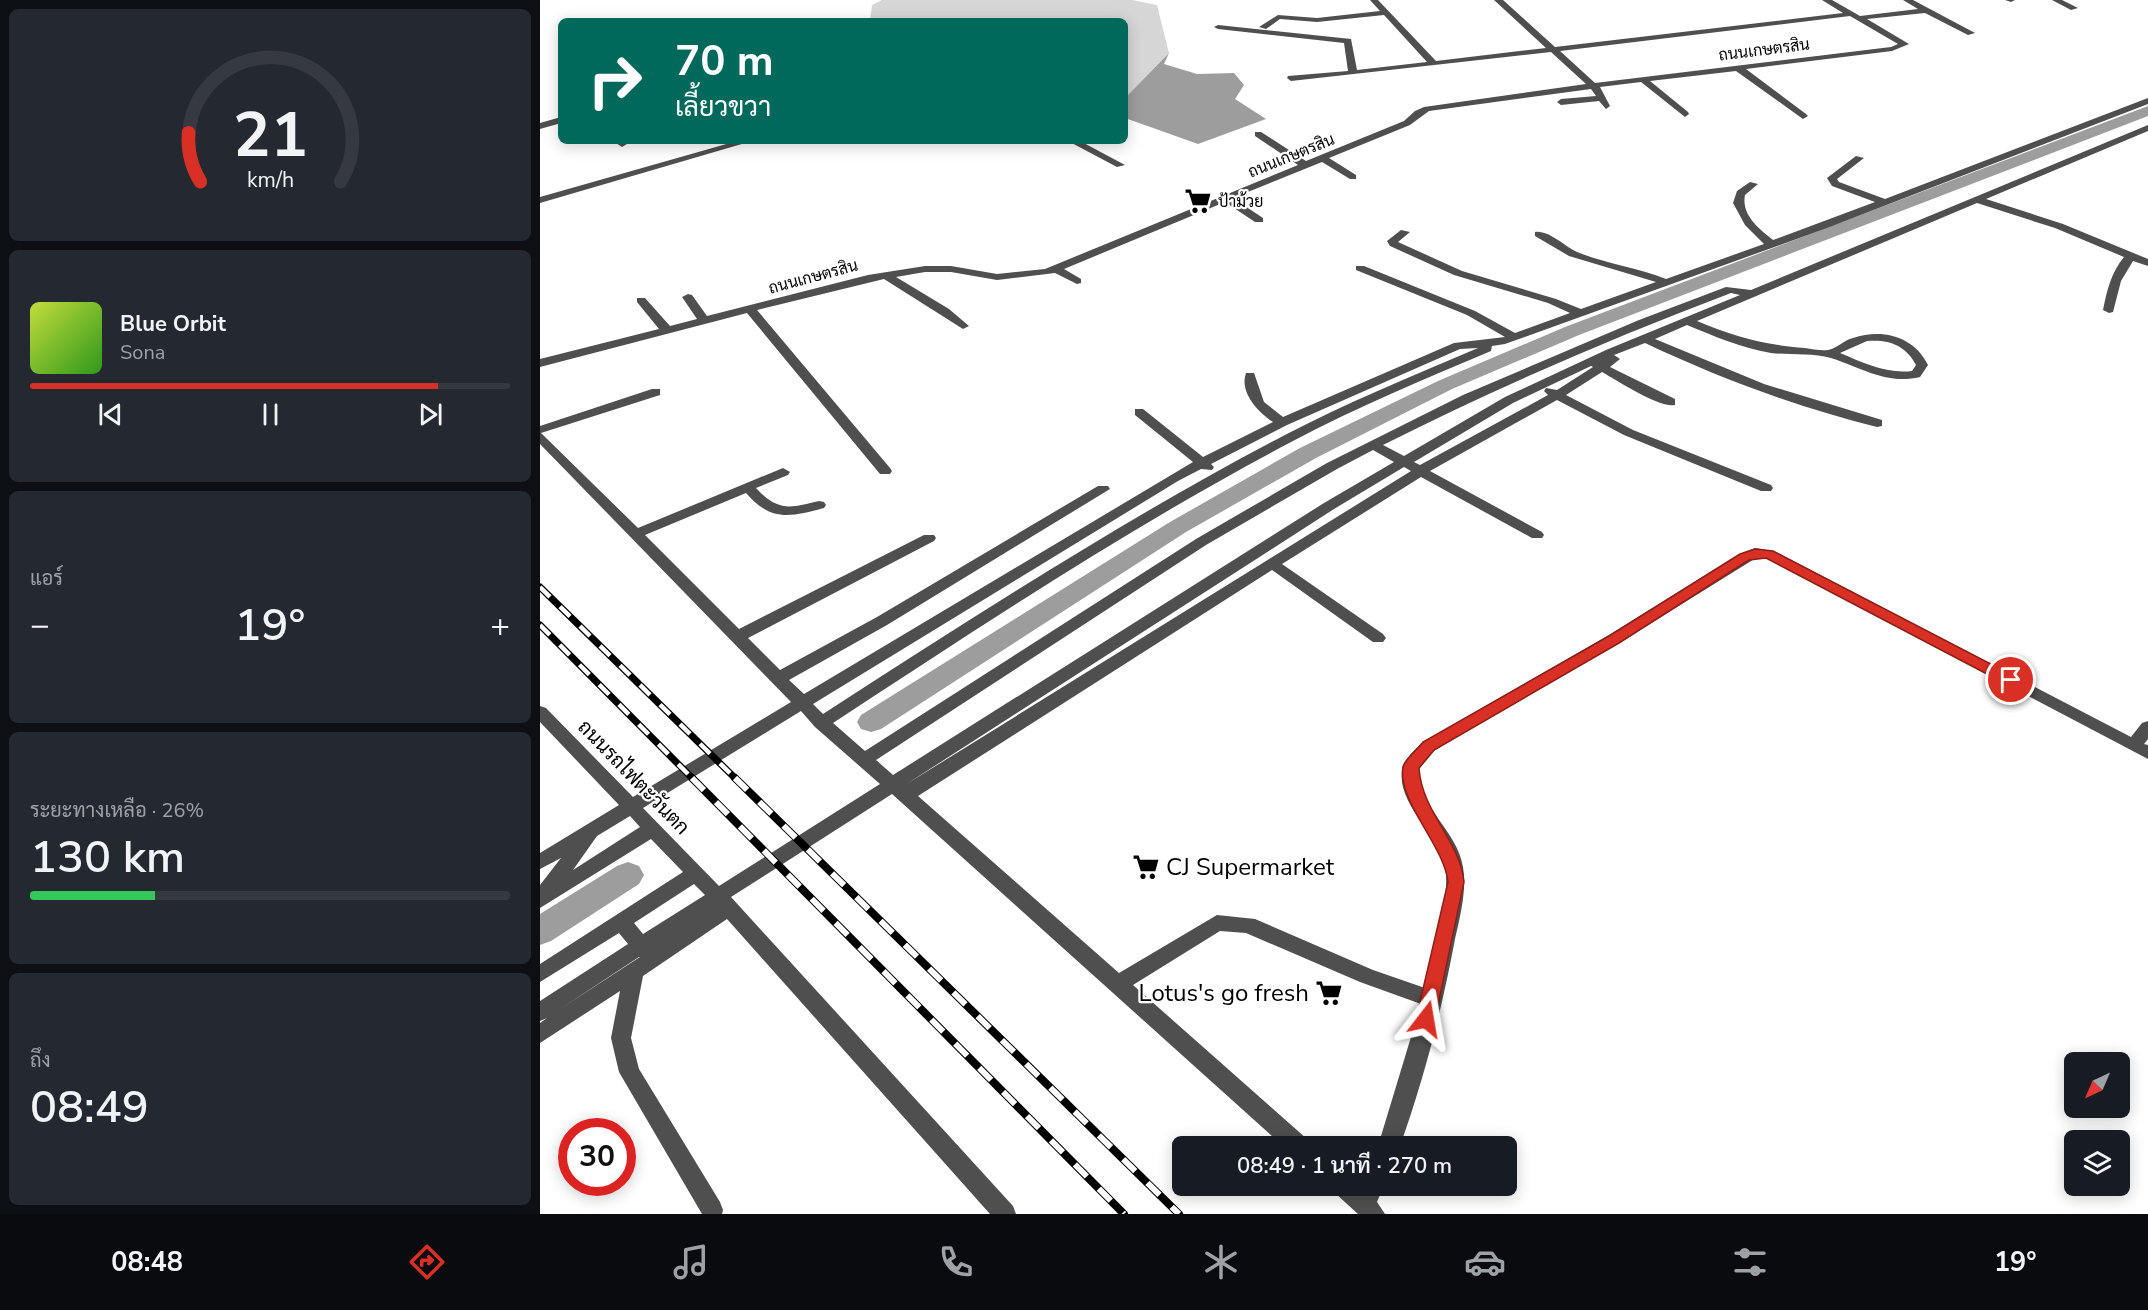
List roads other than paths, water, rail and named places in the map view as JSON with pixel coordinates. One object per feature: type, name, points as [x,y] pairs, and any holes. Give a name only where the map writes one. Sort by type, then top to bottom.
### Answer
[{"type":"street","points":[[1374,0],[1434,64]]},
{"type":"street","points":[[1498,0],[1592,85],[1604,102],[1561,102]]},
{"type":"street","name":"ถนนเกษตรสิน","points":[[540,363],[886,275],[925,269],[1007,277],[1034,274],[1056,268],[1407,123],[1421,111],[1592,85],[1892,49],[1905,44],[1826,0]]},
{"type":"street","points":[[1907,0],[1971,33]]},
{"type":"street","points":[[2056,0],[2074,8]]},
{"type":"street","points":[[1291,78],[1927,10]]},
{"type":"street","points":[[1263,27],[1278,17],[1317,20],[1388,16]]},
{"type":"street","points":[[1335,43],[1339,26],[1388,16]]},
{"type":"street","points":[[1218,27],[1335,43],[1348,41],[1351,45],[1353,73]]},
{"type":"street","points":[[1737,67],[1803,116]]},
{"type":"street","points":[[1642,79],[1685,114]]},
{"type":"street","points":[[823,725],[1090,552],[1219,476],[1299,433],[1508,340],[1884,202],[2148,101]]},
{"type":"street","points":[[540,126],[558,121]]},
{"type":"street","points":[[905,796],[1420,471],[1484,432],[1557,395],[1597,364],[1621,349],[2148,128]]},
{"type":"street","points":[[1258,134],[1305,165]]},
{"type":"street","points":[[540,200],[736,144]]},
{"type":"street","points":[[1079,144],[1120,165]]},
{"type":"street","points":[[1322,158],[1353,177]]},
{"type":"street","points":[[1859,158],[1832,178],[1835,184],[1884,202]]},
{"type":"street","points":[[1753,184],[1742,191],[1738,198],[1739,206],[1751,224],[1771,244]]},
{"type":"street","points":[[1226,198],[1258,220]]},
{"type":"street","points":[[1977,200],[2031,216],[2148,262]]},
{"type":"street","points":[[1406,232],[1395,237],[1392,241],[1394,244],[1458,273],[1552,301],[1579,313]]},
{"type":"street","points":[[1539,234],[1573,254],[1636,271],[1665,282]]},
{"type":"street","points":[[2109,310],[2115,279],[2120,267],[2132,256]]},
{"type":"street","points":[[1056,268],[1077,281]]},
{"type":"street","points":[[1360,268],[1471,313],[1508,340]]},
{"type":"street","points":[[886,275],[915,295],[942,308],[963,326]]},
{"type":"street","points":[[863,760],[1201,542],[1373,445],[1467,398],[1644,322],[1730,289],[1753,294]]},
{"type":"street","points":[[688,297],[704,320]]},
{"type":"street","points":[[641,300],[667,330]]},
{"type":"street","points":[[749,308],[885,471]]},
{"type":"street","points":[[1688,321],[1733,340],[1761,346],[1831,354],[1877,372],[1899,376],[1916,374],[1922,365],[1919,356],[1911,348],[1897,340],[1881,337],[1858,339],[1831,354]]},
{"type":"street","points":[[1646,339],[1692,361],[1781,394],[1823,409],[1877,423]]},
{"type":"street","points":[[540,862],[855,669],[1239,443],[1458,346],[1508,340]]},
{"type":"street","points":[[540,1012],[666,928],[1319,512],[1457,429],[1540,384],[1597,364],[1639,388],[1671,402]]},
{"type":"street","points":[[1250,376],[1251,390],[1258,405],[1267,414],[1282,422]]},
{"type":"street","points":[[1540,384],[1590,415],[1629,434],[1766,488]]},
{"type":"street","points":[[540,430],[657,392]]},
{"type":"street","points":[[1138,412],[1219,476]]},
{"type":"street","points":[[540,437],[823,725],[1288,1136]]},
{"type":"street","points":[[1373,445],[1537,535]]},
{"type":"street","points":[[635,534],[783,472]]},
{"type":"street","points":[[748,487],[764,505],[779,512],[792,512],[819,505]]},
{"type":"street","points":[[777,679],[882,621],[1103,489]]},
{"type":"street","points":[[737,638],[929,538]]},
{"type":"street","points":[[1393,1136],[1401,1116],[1431,999],[1456,882],[1455,867],[1413,789],[1411,767],[1429,746],[1614,639],[1755,553],[1769,554],[2141,749],[2148,727]]},
{"type":"street","points":[[1271,563],[1378,638]]},
{"type":"street","name":"ถนนรถไฟตะวันตก","points":[[540,712],[729,908],[1005,1214]]},
{"type":"street","points":[[540,899],[620,796]]},
{"type":"street","points":[[540,899],[652,829]]},
{"type":"street","points":[[540,974],[696,873]]},
{"type":"street","points":[[540,1034],[729,908]]},
{"type":"street","points":[[621,922],[653,959]]},
{"type":"street","points":[[1117,984],[1217,923],[1248,924],[1367,976],[1431,999]]},
{"type":"street","points":[[634,971],[621,1038],[629,1072],[712,1210]]},
{"type":"waterway","points":[[871,722],[1178,527],[1308,453],[1445,385],[1572,331],[2148,111]]},
{"type":"waterway","points":[[540,931],[628,875]]},
{"type":"railway","points":[[540,587],[737,780]]},
{"type":"railway","points":[[540,625],[694,780]]},
{"type":"railway","points":[[692,778],[1124,1214]]},
{"type":"railway","points":[[735,778],[1179,1214]]},
{"type":"place","name":"ป้าม้วย","points":[[1198,201]]},
{"type":"place","name":"CJ Supermarket","points":[[1146,867]]},
{"type":"place","name":"Lotus's go fresh","points":[[1329,993]]}]
